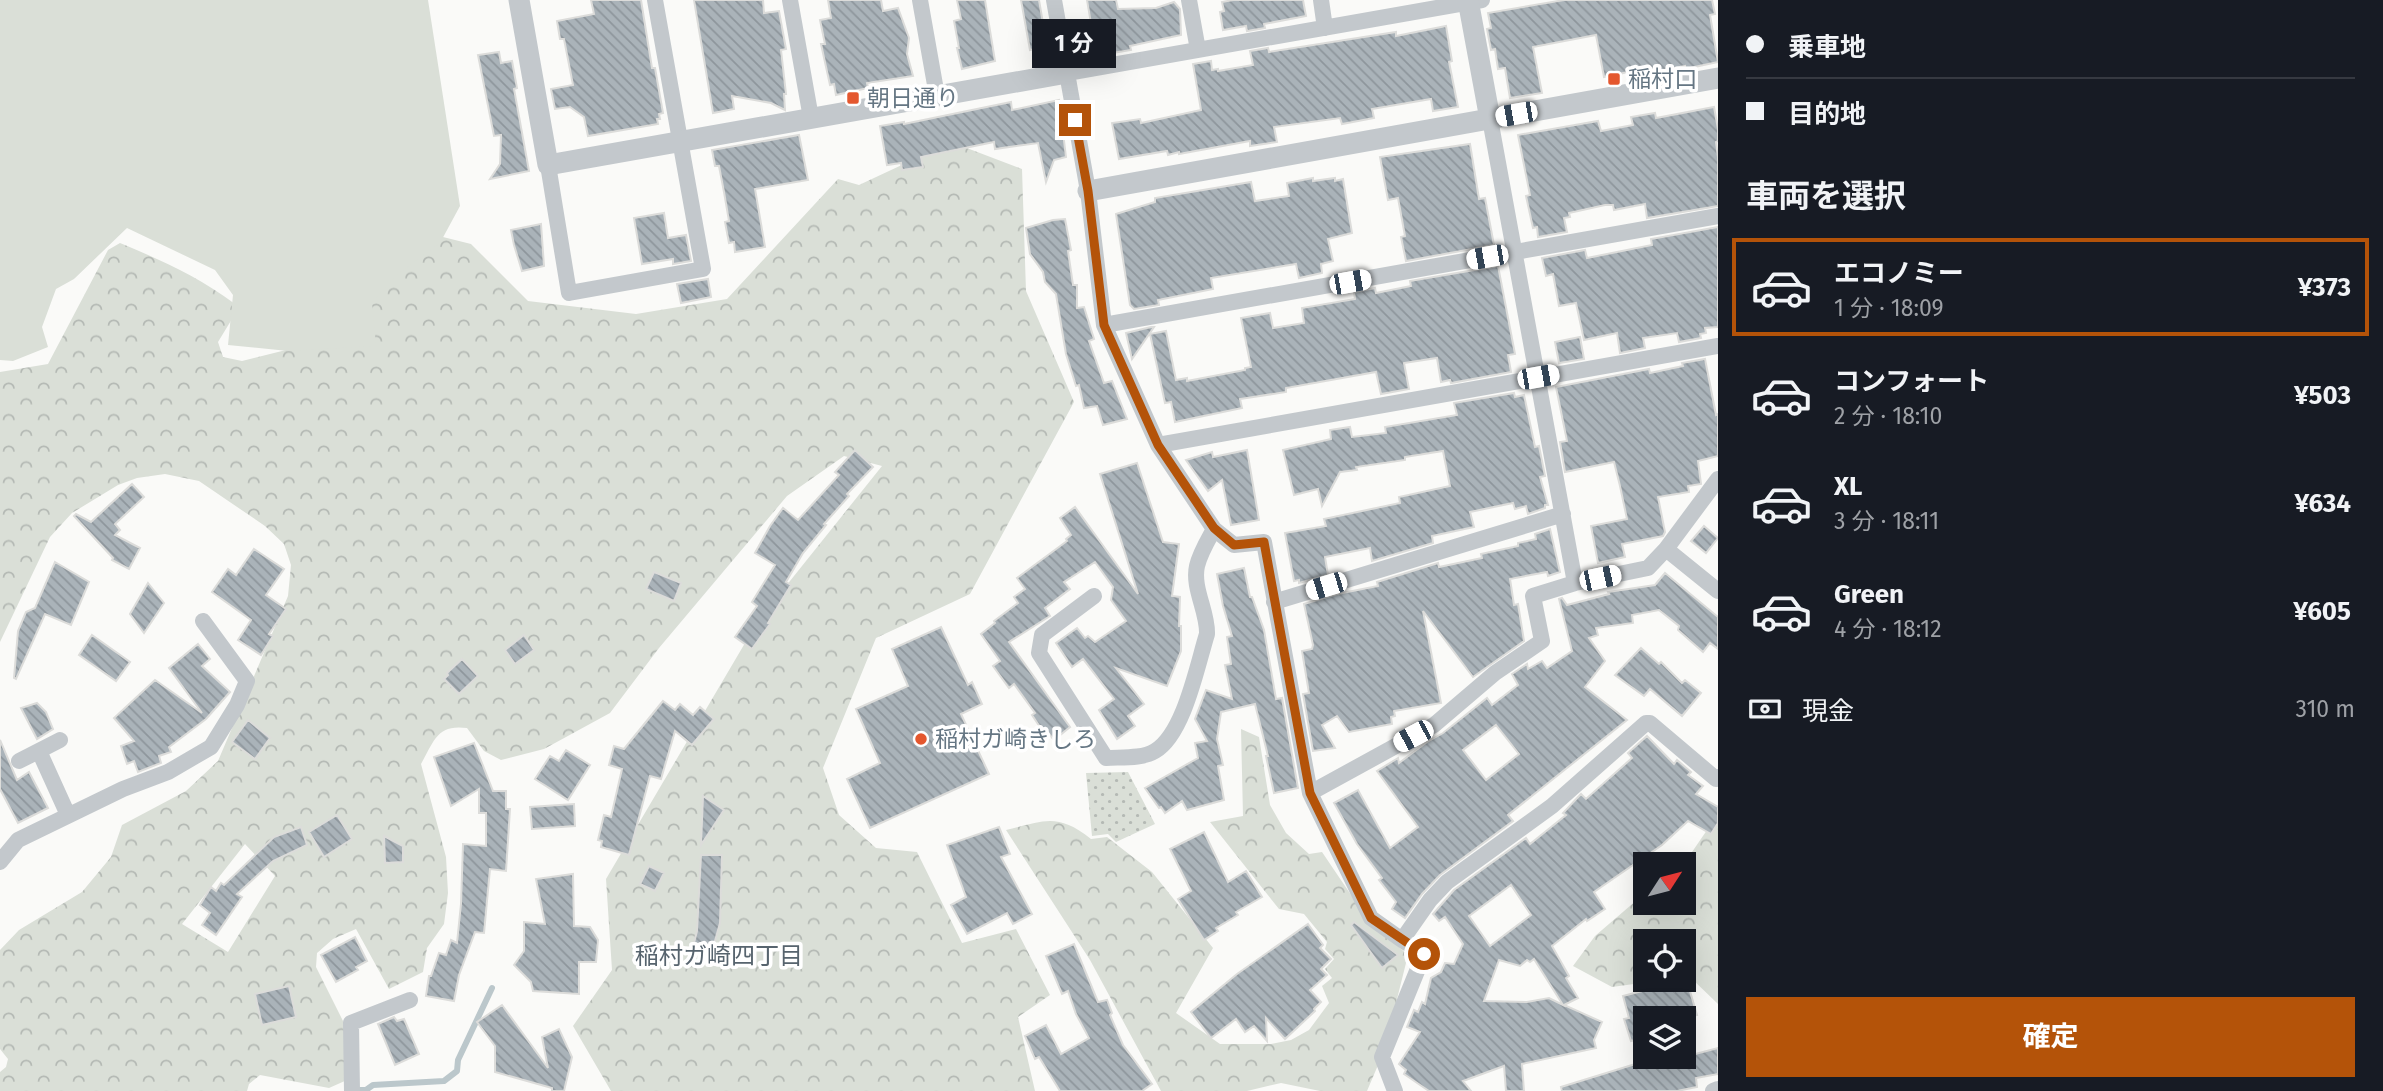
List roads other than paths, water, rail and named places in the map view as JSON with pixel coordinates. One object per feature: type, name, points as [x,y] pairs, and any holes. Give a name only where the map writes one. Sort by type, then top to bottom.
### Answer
[{"type":"street","points":[[519,0],[569,293],[703,269],[655,0]]},
{"type":"street","points":[[790,0],[811,118]]},
{"type":"street","points":[[920,0],[937,96]]},
{"type":"street","points":[[1054,0],[1088,191],[1104,325],[1158,445],[1214,528],[1234,545],[1264,542],[1310,793],[1371,918],[1424,954],[1382,1057],[1395,1091]]},
{"type":"street","points":[[1189,0],[1198,50]]},
{"type":"street","points":[[1321,0],[1325,28]]},
{"type":"street","points":[[548,165],[1473,1],[1490,119],[1576,583]]},
{"type":"street","points":[[1088,191],[1718,78]]},
{"type":"street","points":[[1104,325],[1718,216]]},
{"type":"street","points":[[1158,445],[1718,346]]},
{"type":"street","points":[[1310,793],[1434,725],[1494,673],[1542,641],[1534,596],[1576,583],[1648,568],[1666,549],[1718,479]]},
{"type":"street","points":[[1274,602],[1563,514]]},
{"type":"street","points":[[1094,596],[1042,635],[1040,653],[1106,758],[1134,757],[1154,752],[1172,736],[1180,719],[1207,634],[1208,624],[1197,580],[1197,566],[1214,528]]},
{"type":"street","points":[[1666,549],[1718,591]]},
{"type":"street","points":[[0,862],[18,841],[123,789],[168,772],[211,747],[237,705],[247,681],[203,621]]},
{"type":"street","points":[[1402,940],[1430,900],[1447,882],[1552,806],[1646,723],[1650,723],[1716,779],[1718,777]]},
{"type":"street","points":[[19,761],[60,740]]},
{"type":"street","points":[[39,751],[68,815]]},
{"type":"street","points":[[352,1091],[351,1023],[410,1000]]},
{"type":"street","points":[[1713,1091],[1718,1090]]},
{"type":"waterway","points":[[357,1090],[366,1090],[373,1085],[444,1081],[457,1071],[458,1060],[492,988]]},
{"type":"place","name":"稲村口","points":[[1614,79]]},
{"type":"place","name":"朝日通り","points":[[853,98]]},
{"type":"place","name":"稲村ガ崎きしろ","points":[[921,739]]},
{"type":"district","name":"稲村ガ崎四丁目","points":[[719,956]]}]
